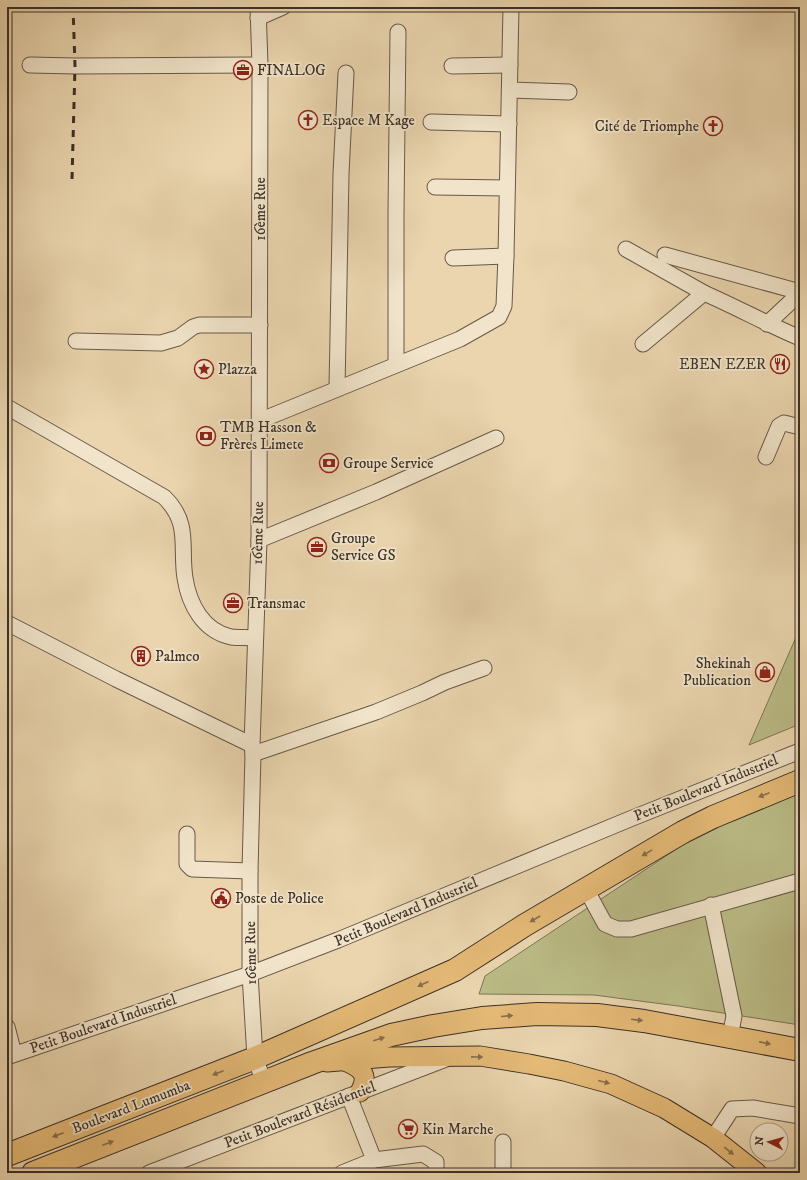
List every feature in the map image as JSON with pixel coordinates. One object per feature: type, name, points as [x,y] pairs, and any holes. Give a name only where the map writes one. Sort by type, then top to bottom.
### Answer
[{"type":"highway","name":"Boulevard Lumumba","points":[[7,1155],[255,1058],[455,970],[525,925],[683,832],[713,817],[800,781]]},
{"type":"highway","name":"Boulevard Lumumba","points":[[33,1173],[374,1040],[433,1026],[482,1018],[537,1014],[597,1015],[644,1021],[800,1050]]},
{"type":"main road","points":[[312,1063],[389,1057],[480,1056],[564,1071],[611,1084],[664,1108],[713,1138],[757,1173]]},
{"type":"main road","points":[[345,1061],[360,1069],[365,1079],[364,1085],[354,1094]]},
{"type":"street","points":[[258,12],[283,7]]},
{"type":"street","points":[[259,421],[460,339],[499,317],[504,306],[506,256],[511,7]]},
{"type":"street","name":"16ème Rue","points":[[258,12],[260,65],[259,540],[252,749],[250,974],[255,1058],[264,1082]]},
{"type":"street","points":[[396,364],[398,32]]},
{"type":"street","points":[[30,65],[260,65]]},
{"type":"street","points":[[452,66],[510,65]]},
{"type":"street","points":[[337,389],[341,174],[346,73]]},
{"type":"street","points":[[510,90],[569,92]]},
{"type":"street","points":[[431,122],[509,124]]},
{"type":"street","points":[[435,187],[508,188]]},
{"type":"street","points":[[626,249],[704,293],[737,308],[766,324],[800,338]]},
{"type":"street","points":[[665,255],[800,292]]},
{"type":"street","points":[[453,258],[506,256]]},
{"type":"street","points":[[766,324],[800,292]]},
{"type":"street","points":[[644,344],[704,293]]},
{"type":"street","points":[[76,341],[161,343],[178,338],[193,327],[199,325],[260,325]]},
{"type":"street","points":[[7,407],[164,498],[173,506],[180,520],[184,544],[185,578],[194,609],[210,628],[230,637],[255,638]]},
{"type":"street","points":[[766,457],[779,426],[784,423],[800,427]]},
{"type":"street","points":[[259,540],[376,492],[496,438]]},
{"type":"street","points":[[7,623],[252,749],[376,712],[445,682],[484,668]]},
{"type":"street","name":"Petit Boulevard Industriel","points":[[10,1056],[250,974],[338,940],[623,822],[800,751]]},
{"type":"street","points":[[187,834],[187,864],[192,869],[250,871]]},
{"type":"street","points":[[586,889],[605,924],[617,929],[631,929],[711,905],[800,881]]},
{"type":"street","points":[[711,905],[734,1016],[730,1037]]},
{"type":"street","points":[[7,1027],[10,1056]]},
{"type":"street","name":"Petit Boulevard Résidentiel","points":[[149,1173],[451,1057]]},
{"type":"street","points":[[354,1094],[374,1160]]},
{"type":"street","points":[[713,1138],[732,1109],[753,1108],[800,1116]]},
{"type":"street","points":[[503,1142],[503,1173]]},
{"type":"street","points":[[342,1173],[357,1170],[374,1160],[423,1154],[436,1162],[436,1173]]},
{"type":"green space","points":[[800,628],[800,724],[749,745]]},
{"type":"green space","points":[[800,792],[800,1025],[678,1006],[594,995],[479,994],[485,976],[684,844],[768,803]]},
{"type":"railway","points":[[72,179],[75,66],[73,7]]},
{"type":"place","name":"FINALOG","points":[[243,70]]},
{"type":"place","name":"Espace M Kage","points":[[308,120]]},
{"type":"place","name":"Cité de Triomphe","points":[[713,126]]},
{"type":"place","name":"EBEN EZER","points":[[780,364]]},
{"type":"place","name":"Plazza","points":[[204,369]]},
{"type":"place","name":"TMB Hasson & Frères Limete","points":[[206,436]]},
{"type":"place","name":"Groupe Service","points":[[329,463]]},
{"type":"place","name":"Groupe Service GS","points":[[317,547]]},
{"type":"place","name":"Transmac","points":[[233,603]]},
{"type":"place","name":"Palmco","points":[[141,656]]},
{"type":"place","name":"Shekinah Publication","points":[[765,672]]},
{"type":"place","name":"Poste de Police","points":[[221,898]]},
{"type":"place","name":"Kin Marche","points":[[408,1129]]}]
